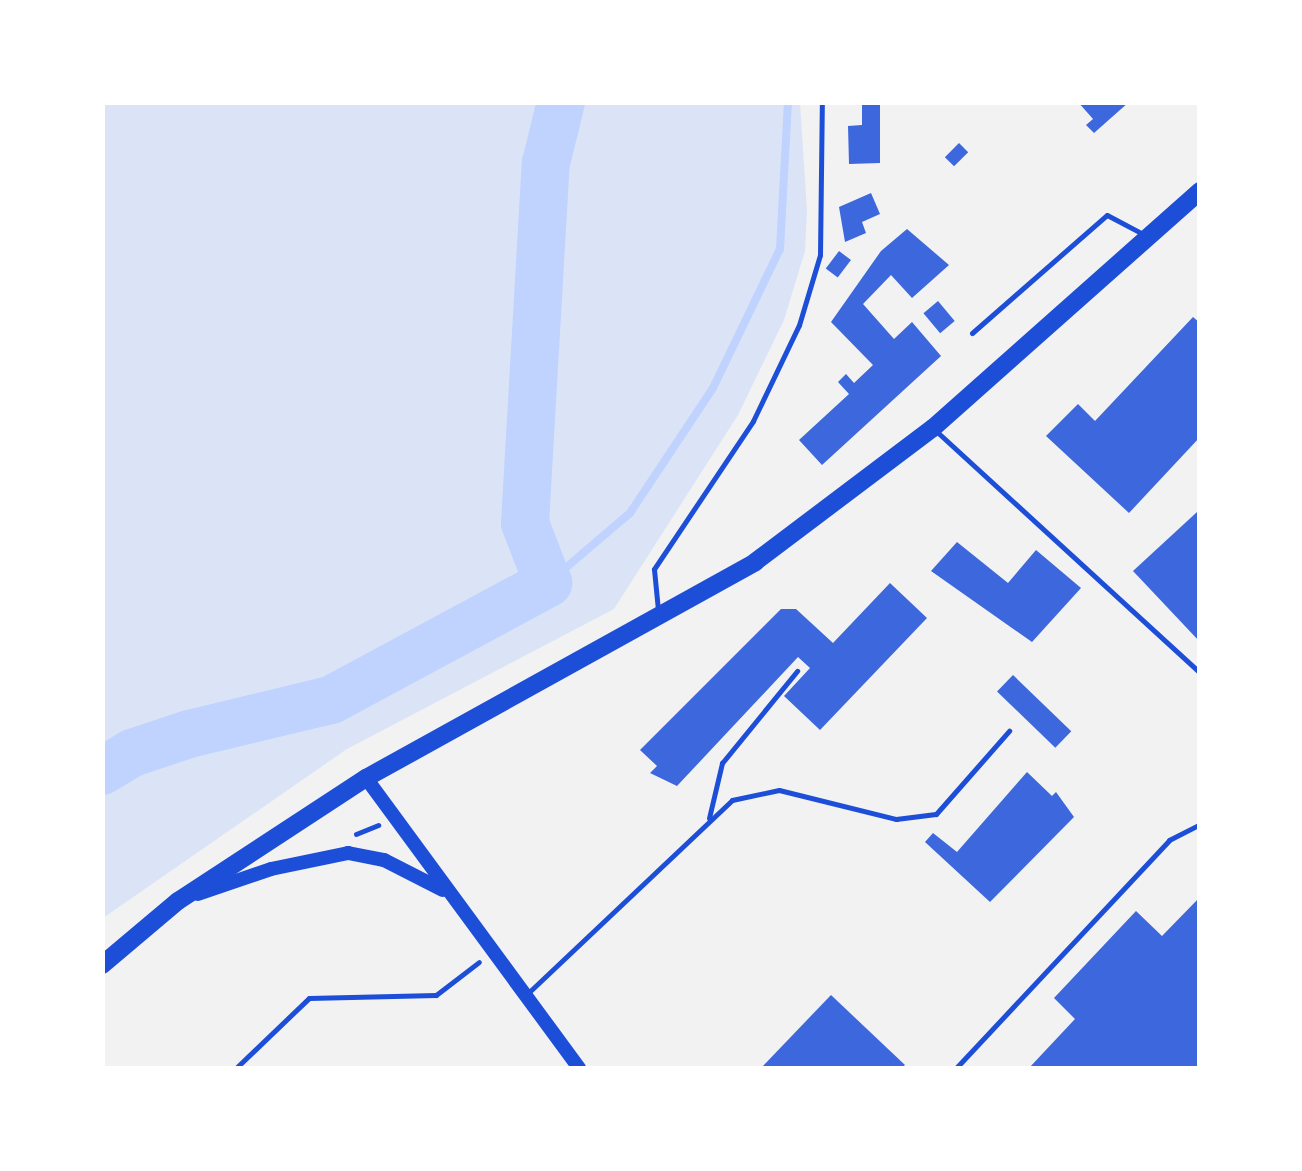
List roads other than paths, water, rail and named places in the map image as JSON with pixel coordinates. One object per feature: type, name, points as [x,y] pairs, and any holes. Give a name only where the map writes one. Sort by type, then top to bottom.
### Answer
[{"type":"main road","points":[[102,965],[178,901],[366,778],[755,562],[933,428],[1200,191]]},
{"type":"street","points":[[366,778],[445,892],[579,1068]]},
{"type":"street","points":[[178,901],[271,869],[348,854],[384,860],[445,892]]},
{"type":"lane","points":[[659,618],[654,569],[753,420],[799,325],[820,254],[822,102]]},
{"type":"lane","points":[[972,332],[1107,215],[1150,238]]},
{"type":"lane","points":[[933,428],[1200,673]]},
{"type":"lane","points":[[709,821],[722,763],[797,672]]},
{"type":"lane","points":[[526,995],[732,800],[780,790],[896,819],[936,814],[1009,731]]},
{"type":"lane","points":[[956,1068],[1169,840],[1200,824]]},
{"type":"waterway","points":[[102,771],[132,753],[189,734],[331,700],[548,583],[525,523],[546,163],[561,102]]},
{"type":"waterway","points":[[548,583],[630,513],[713,388],[780,249],[788,102]]}]
